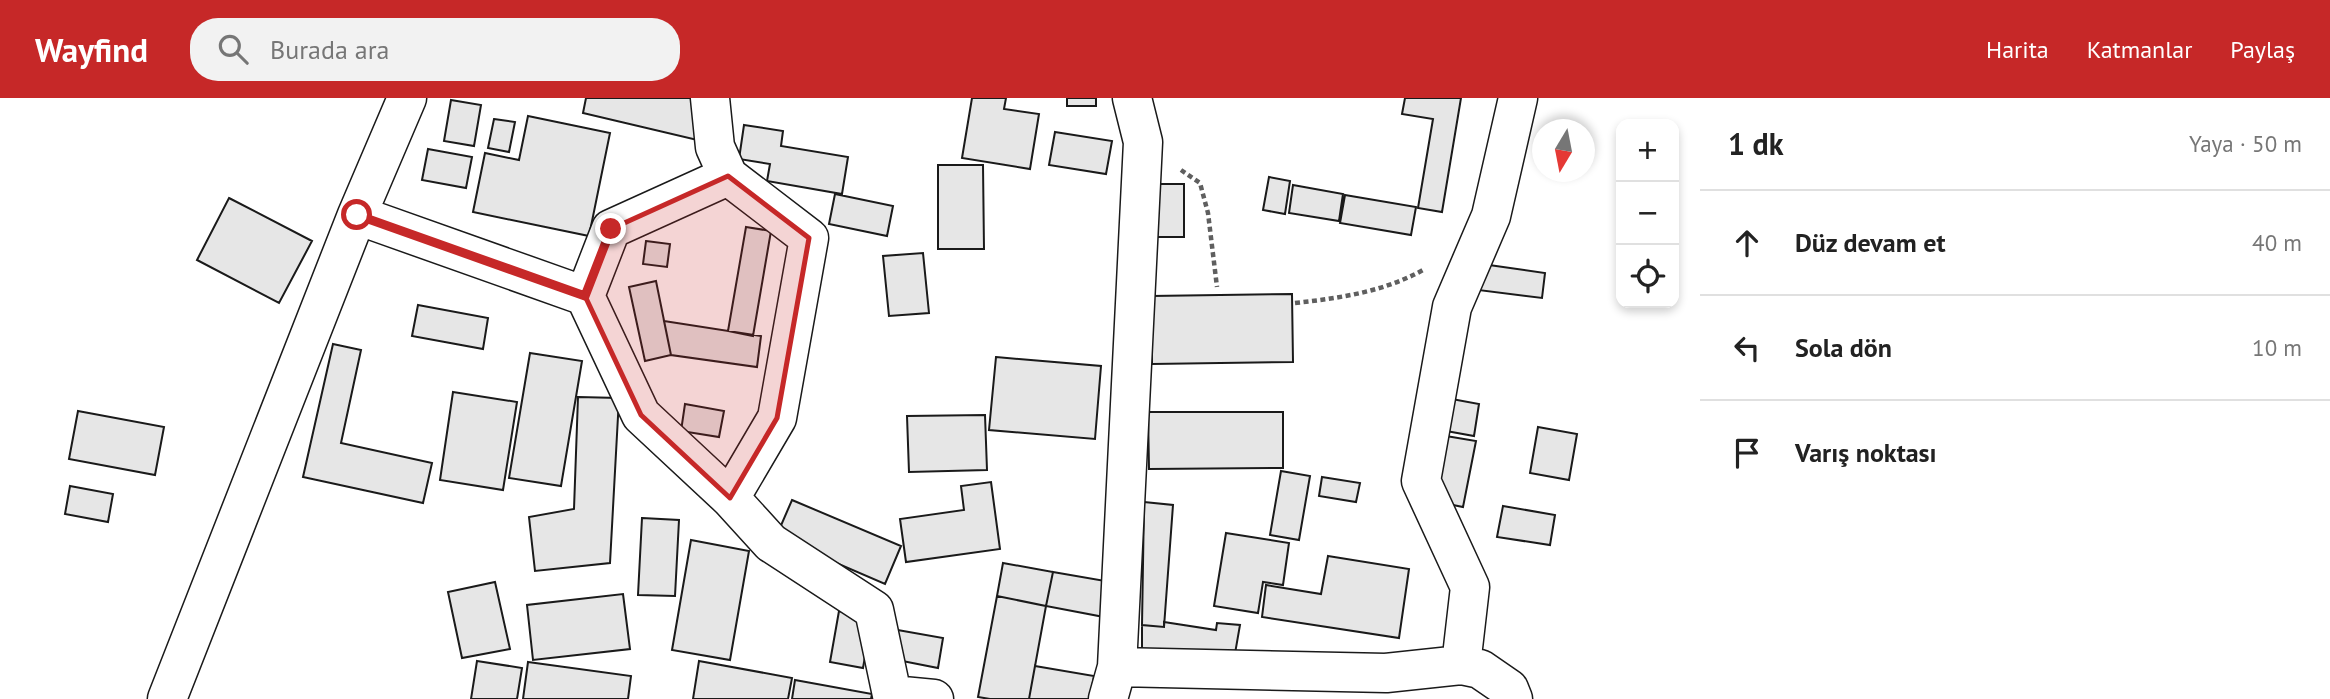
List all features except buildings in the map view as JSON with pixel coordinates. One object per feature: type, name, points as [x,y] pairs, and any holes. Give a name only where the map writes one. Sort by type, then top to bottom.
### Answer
[{"type":"street","points":[[167,699],[357,215],[407,98]]},
{"type":"street","points":[[710,98],[715,147],[728,176],[809,238],[777,418],[730,498]]},
{"type":"street","points":[[1132,98],[1143,142],[1113,683],[1386,673],[1461,665],[1480,669],[1509,689],[1513,699]]},
{"type":"street","points":[[1461,665],[1470,587],[1421,481],[1452,307],[1492,216],[1518,98]]},
{"type":"street","points":[[585,296],[611,229],[728,176]]},
{"type":"street","points":[[357,215],[585,296],[641,415],[730,498],[771,543],[874,610],[892,695],[934,699]]},
{"type":"path","points":[[1143,142],[1200,183],[1208,213],[1217,287]]},
{"type":"path","points":[[1295,303],[1348,298],[1404,281],[1426,268]]},
{"type":"highlighted area","points":[[728,176],[809,238],[777,418],[730,498],[641,415],[585,296],[611,229]]},
{"type":"route","points":[[357,215],[585,296],[611,229]]}]
